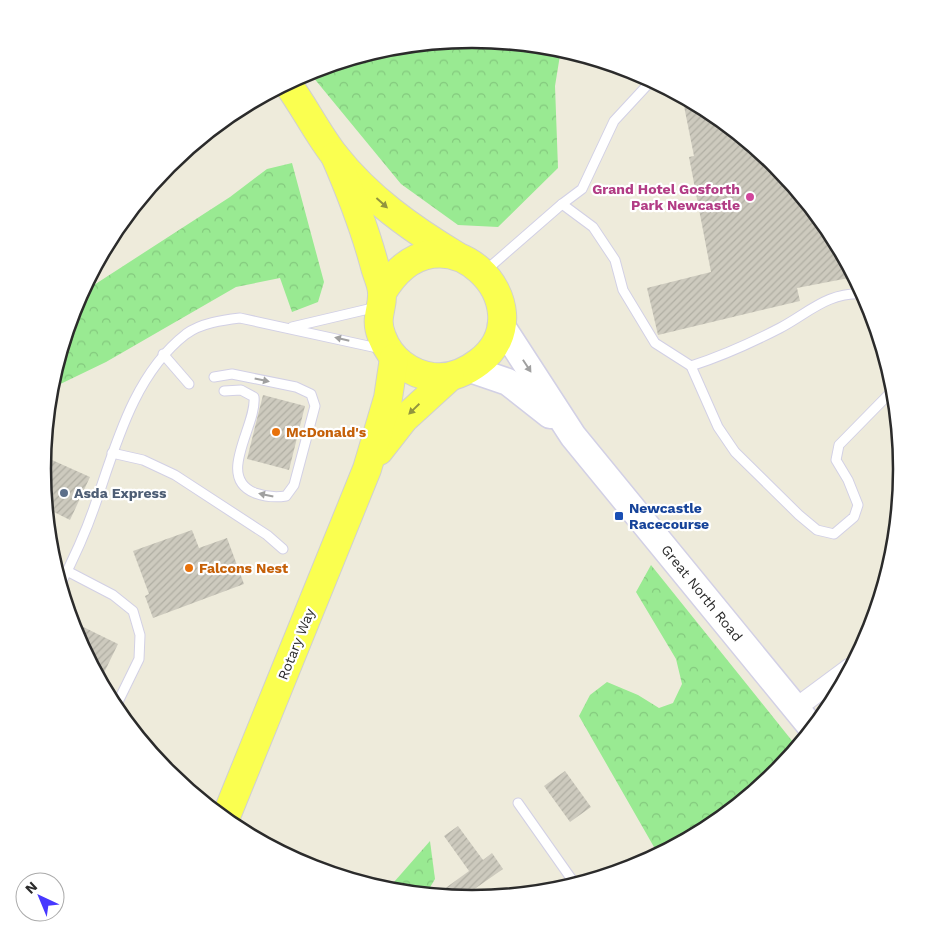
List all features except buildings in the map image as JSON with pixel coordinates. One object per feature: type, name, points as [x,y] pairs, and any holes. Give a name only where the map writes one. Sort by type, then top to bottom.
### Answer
[{"type":"main road","points":[[291,89],[335,156],[362,186],[425,237],[472,263],[484,272],[498,297],[501,325],[495,343],[485,358],[460,373],[435,377],[420,374],[406,368],[392,354],[382,337],[378,322],[381,300],[392,277],[405,264],[422,256],[441,254],[460,257]]},
{"type":"main road","points":[[335,156],[354,201],[381,300]]},
{"type":"main road","name":"Great North Road","points":[[501,325],[573,436],[808,723]]},
{"type":"main road","name":"Rotary Way","points":[[228,812],[367,469],[382,424],[392,354]]},
{"type":"main road","name":"Great North Road","points":[[460,373],[508,382],[526,394],[573,436]]},
{"type":"main road","name":"Rotary Way","points":[[367,469],[404,419],[460,373]]},
{"type":"street","points":[[796,708],[838,677]]},
{"type":"lane","points":[[484,272],[582,189],[614,121],[646,86]]},
{"type":"lane","points":[[562,204],[593,227],[615,260],[623,290],[655,343],[692,366],[718,427],[735,452],[798,515],[817,530],[834,534],[854,517],[858,505],[848,480],[836,460],[839,445],[887,397]]},
{"type":"lane","points":[[692,366],[737,350],[782,327],[828,298],[855,293]]},
{"type":"lane","points":[[287,328],[381,300]]},
{"type":"lane","points":[[65,576],[93,510],[112,453],[140,390],[164,354],[188,332],[217,321],[240,318],[392,354]]},
{"type":"lane","points":[[164,354],[189,384]]},
{"type":"lane","points":[[214,376],[232,374],[296,387],[311,394],[315,406],[294,485],[286,496],[269,497],[257,494],[242,486],[238,478],[237,466],[254,397],[241,390],[224,391]]},
{"type":"lane","points":[[112,453],[143,460],[175,475],[267,534],[283,549]]},
{"type":"lane","points":[[67,571],[113,595],[133,611],[140,635],[139,658],[120,698]]},
{"type":"lane","points":[[518,803],[570,877]]},
{"type":"green space","points":[[444,48],[500,48],[560,57],[555,86],[558,168],[498,227],[458,225],[401,184],[314,79],[363,62],[417,51]]},
{"type":"green space","points":[[292,163],[324,282],[318,302],[292,312],[280,278],[236,287],[106,362],[59,384],[73,333],[92,286],[230,197],[267,169]]},
{"type":"green space","points":[[651,565],[793,742],[770,766],[728,803],[706,819],[654,848],[579,716],[590,695],[607,682],[638,695],[659,708],[673,703],[682,684],[676,659],[636,592]]},
{"type":"green space","points":[[430,841],[435,879],[430,887],[394,882]]},
{"type":"place","name":"Grand Hotel Gosforth Park Newcastle","points":[[750,197]]},
{"type":"place","name":"McDonald's","points":[[276,432]]},
{"type":"place","name":"Asda Express","points":[[64,493]]},
{"type":"place","name":"Newcastle Racecourse","points":[[619,516]]},
{"type":"place","name":"Falcons Nest","points":[[189,568]]}]
